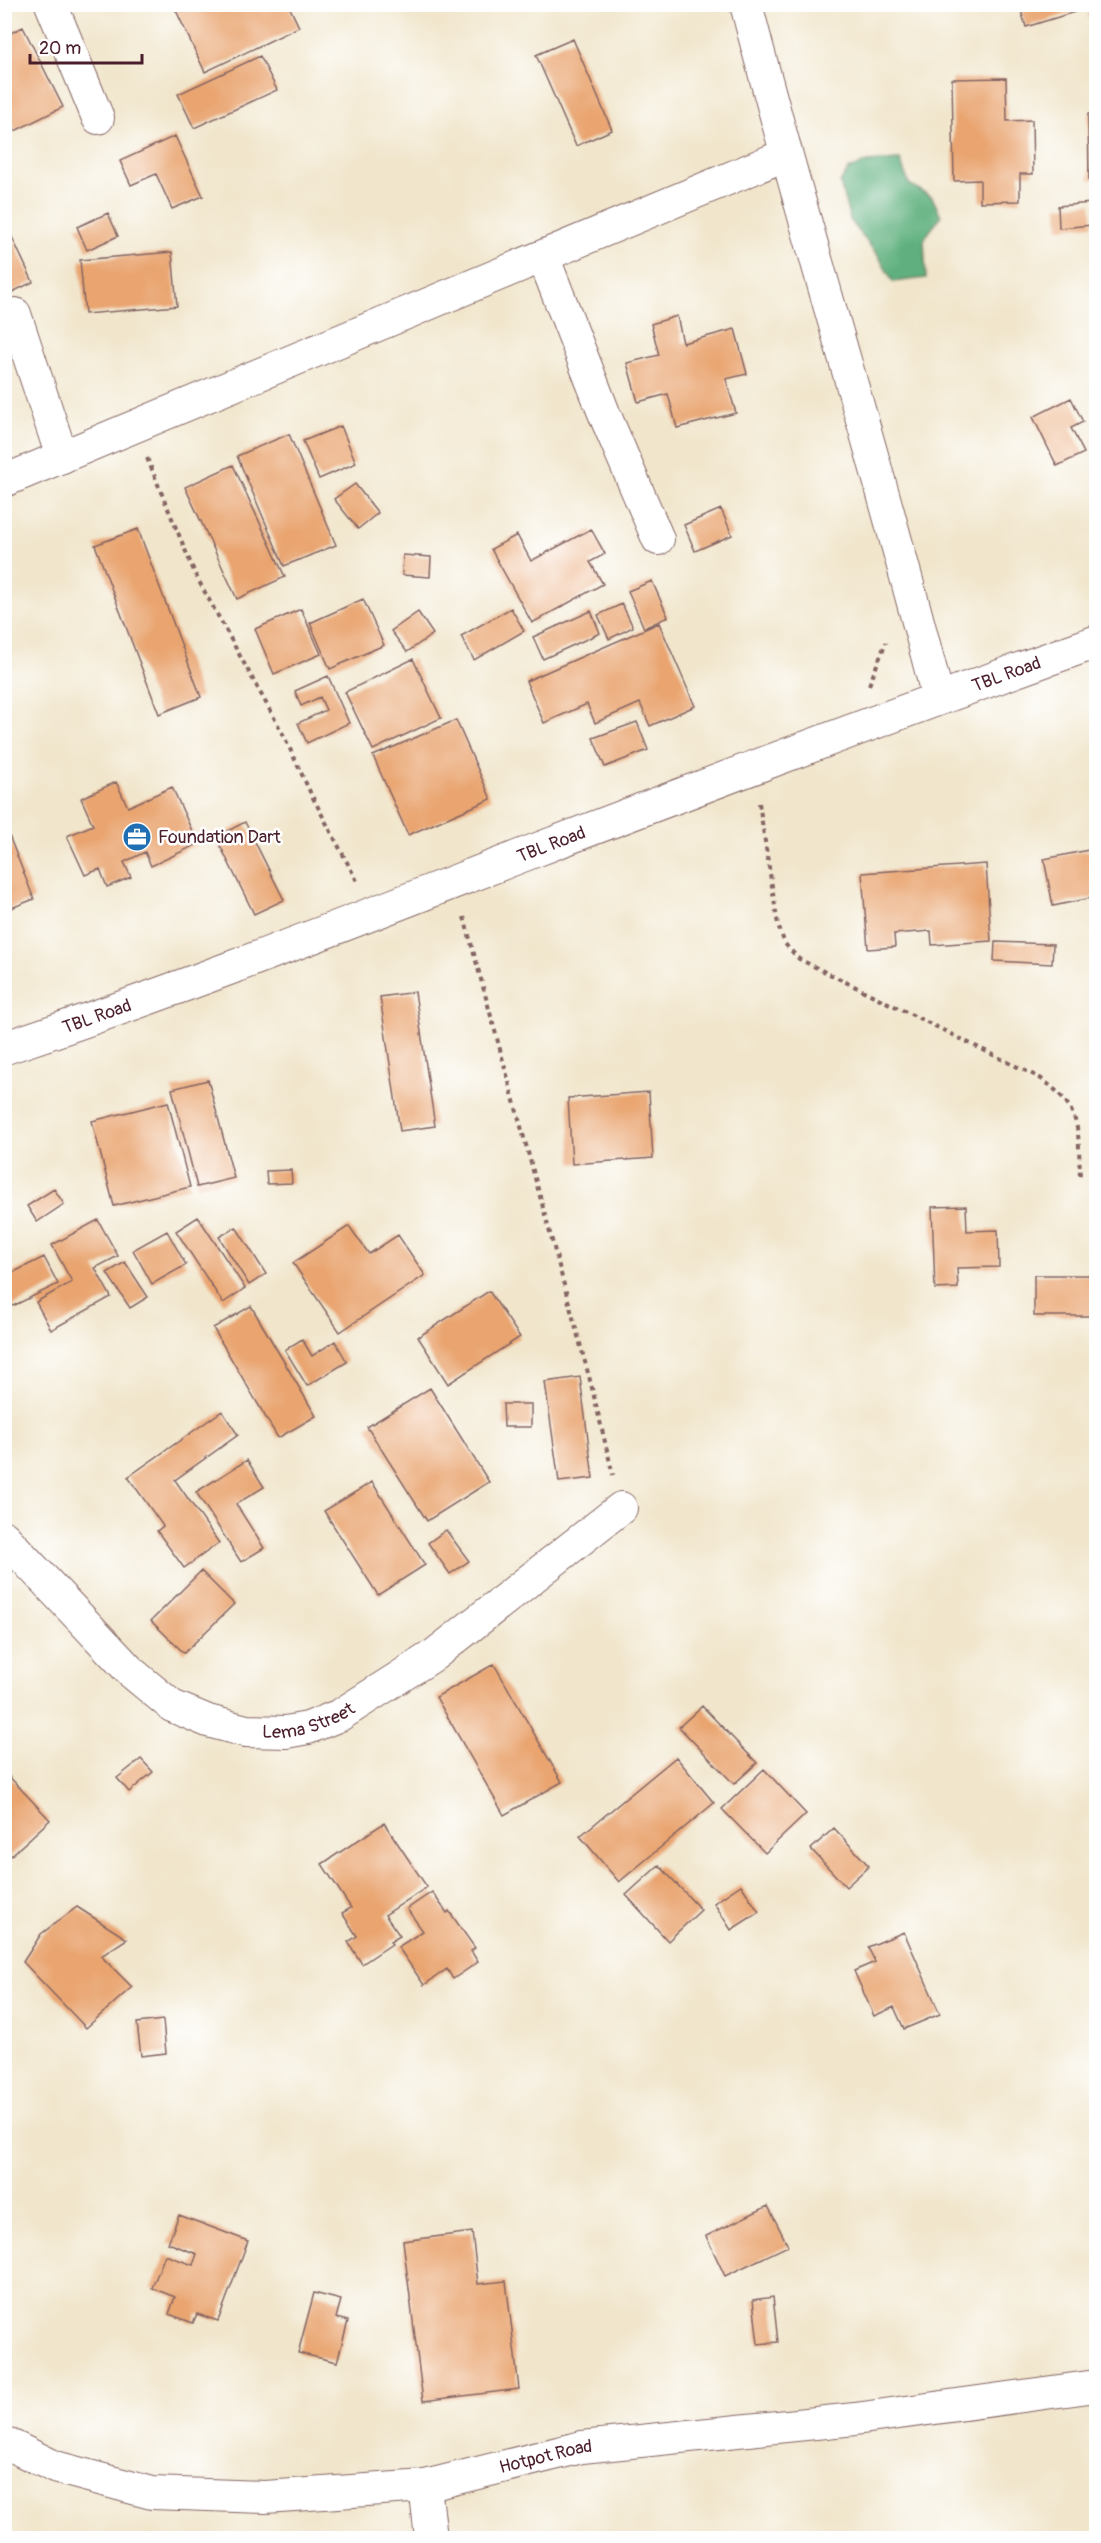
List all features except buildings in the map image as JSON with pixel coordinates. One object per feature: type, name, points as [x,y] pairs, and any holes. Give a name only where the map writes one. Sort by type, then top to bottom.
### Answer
[{"type":"street","points":[[51,4],[98,118]]},
{"type":"street","points":[[746,4],[785,154],[909,582],[938,698]]},
{"type":"street","points":[[4,481],[785,154]]},
{"type":"street","points":[[543,256],[604,413],[658,539]]},
{"type":"street","points":[[15,314],[62,457]]},
{"type":"street","name":"TBL Road","points":[[4,1048],[126,1007],[375,914],[753,767],[1096,642]]},
{"type":"street","name":"Lema Street","points":[[4,1538],[131,1672],[172,1706],[208,1721],[246,1731],[286,1732],[308,1728],[340,1715],[434,1655],[621,1508]]},
{"type":"street","name":"Hotpot Road","points":[[4,2442],[55,2467],[152,2493],[265,2497],[425,2486],[582,2447],[855,2419],[1096,2386]]},
{"type":"street","points":[[425,2486],[431,2538]]},
{"type":"path","points":[[134,426],[196,576],[283,734],[311,794],[375,914]]},
{"type":"path","points":[[847,732],[873,676],[889,634]]},
{"type":"path","points":[[753,767],[778,926],[790,951],[799,959],[1022,1069],[1057,1090],[1065,1098],[1077,1126],[1080,1178]]},
{"type":"path","points":[[454,882],[591,1384],[621,1508]]},
{"type":"green space","points":[[900,160],[909,184],[932,197],[941,216],[924,239],[926,278],[893,282],[879,257],[850,220],[840,183],[848,170],[867,162]]},
{"type":"place","name":"Foundation Dart","points":[[137,837]]}]
